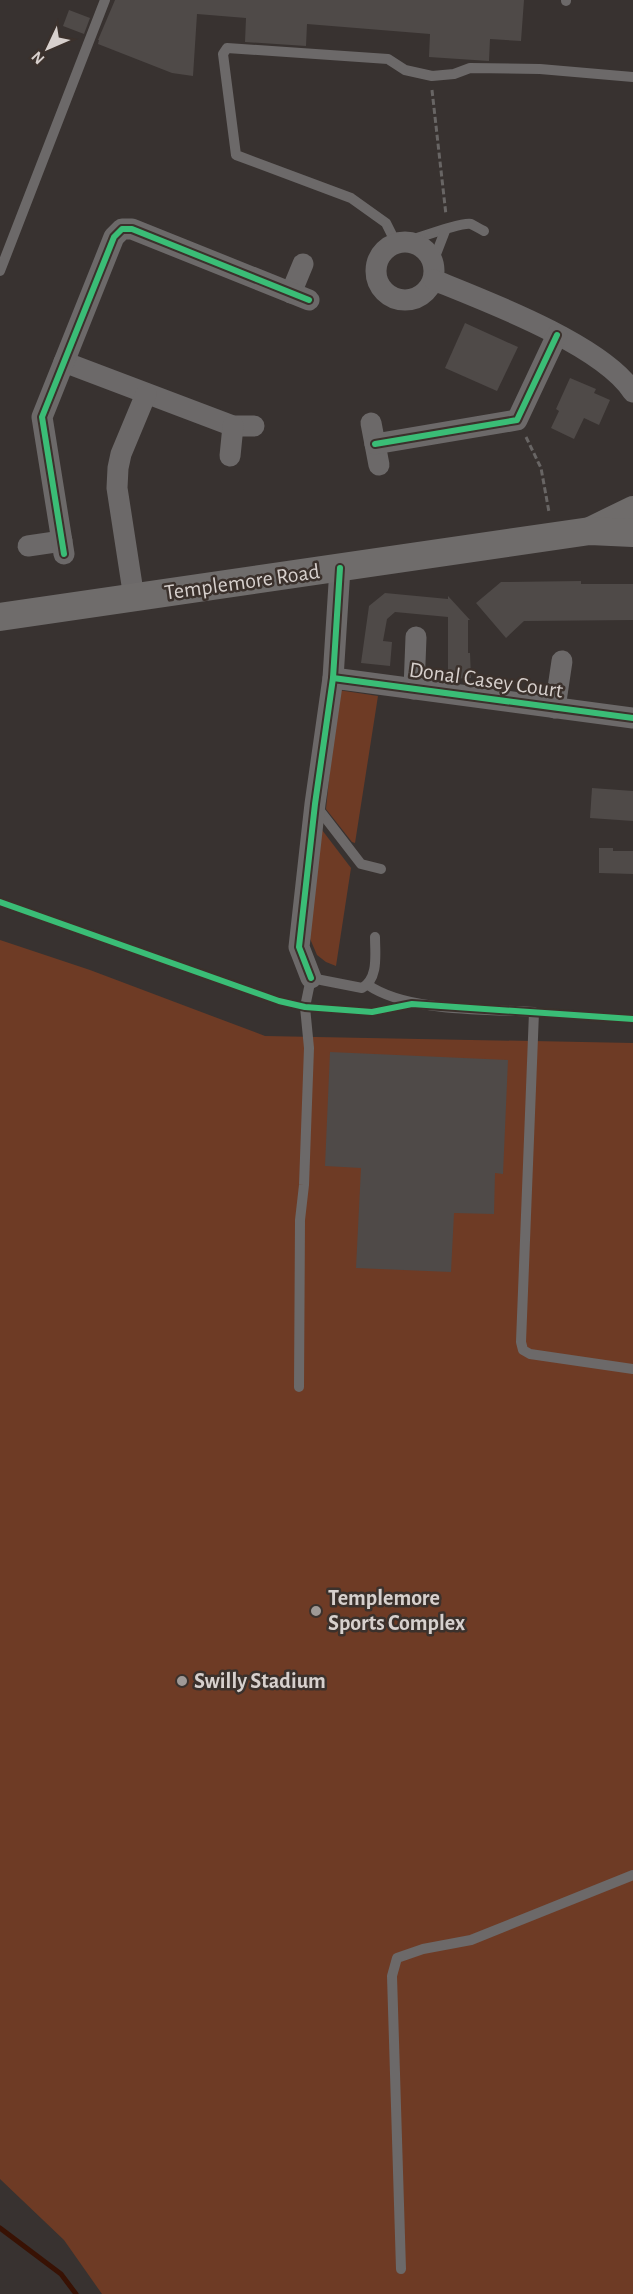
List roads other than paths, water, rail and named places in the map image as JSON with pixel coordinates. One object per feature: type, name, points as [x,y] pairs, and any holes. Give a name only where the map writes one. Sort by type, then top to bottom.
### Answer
[{"type":"main road","name":"Templemore Road","points":[[590,531],[633,510]]},
{"type":"main road","name":"Templemore Road","points":[[0,617],[590,531],[633,533]]},
{"type":"street","points":[[28,546],[63,548],[42,417],[114,237],[122,229],[132,229],[300,296],[303,264]]},
{"type":"street","points":[[433,271],[429,289],[422,296],[403,301],[385,292],[376,274],[381,255],[388,248],[401,243],[422,248],[433,271],[480,298],[599,358],[631,387]]},
{"type":"street","points":[[371,423],[377,455],[517,420],[557,335]]},
{"type":"street","points":[[64,362],[233,426],[254,426]]},
{"type":"street","points":[[134,598],[117,488],[118,468],[121,454],[146,394]]},
{"type":"street","points":[[230,456],[233,426]]},
{"type":"street","points":[[311,978],[299,947],[315,804],[333,678],[340,568]]},
{"type":"street","points":[[414,689],[416,637]]},
{"type":"street","points":[[555,708],[562,661]]},
{"type":"street","name":"Donal Casey Court","points":[[333,678],[633,718]]},
{"type":"lane","points":[[0,271],[105,0]]},
{"type":"lane","points":[[484,231],[470,224],[458,224],[401,243],[386,223],[351,198],[236,155],[223,54],[227,48],[388,59],[405,70],[432,76],[454,74],[470,68],[540,69],[633,76]]},
{"type":"lane","points":[[433,271],[447,229]]},
{"type":"lane","points":[[315,804],[361,864],[381,869]]},
{"type":"lane","points":[[299,1387],[300,1220],[304,1185],[309,1048],[305,1007],[311,978],[362,988],[368,985],[372,979],[374,967],[375,937]]},
{"type":"lane","points":[[368,985],[377,991],[412,1004],[534,1012],[521,1342],[523,1350],[530,1354],[633,1369]]},
{"type":"lane","points":[[401,2269],[392,1976],[397,1958],[423,1949],[471,1940],[633,1875]]},
{"type":"waterway","points":[[0,2228],[61,2274],[76,2294]]},
{"type":"place","name":"Templemore Sports Complex","points":[[316,1611]]},
{"type":"place","name":"Swilly Stadium","points":[[182,1681]]}]
